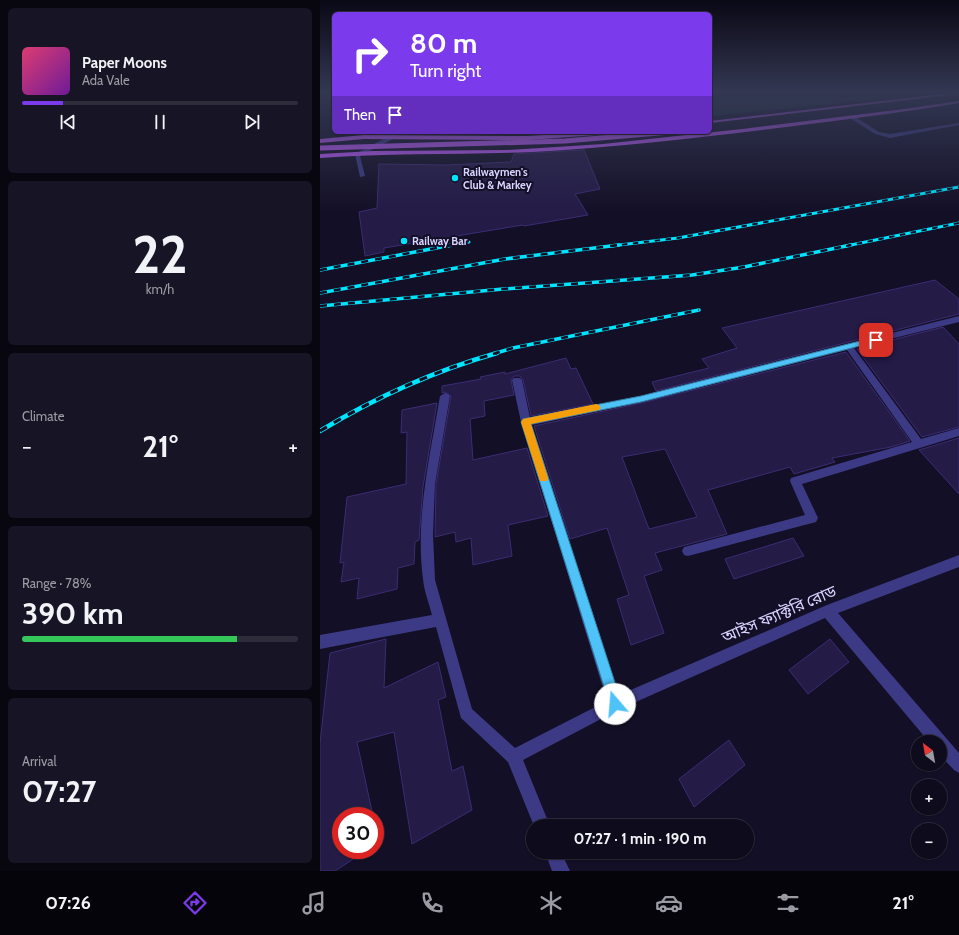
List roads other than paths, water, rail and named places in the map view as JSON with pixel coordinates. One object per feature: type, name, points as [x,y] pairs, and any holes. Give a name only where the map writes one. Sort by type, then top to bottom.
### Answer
[{"type":"main road","points":[[320,156],[359,153],[446,153],[572,148],[732,132]]},
{"type":"main road","points":[[320,141],[364,137],[528,138],[583,134]]},
{"type":"main road","points":[[320,148],[557,141],[646,134]]},
{"type":"street","points":[[875,132],[890,136],[915,132]]},
{"type":"street","points":[[364,137],[374,134]]},
{"type":"street","points":[[362,176],[357,155],[397,134]]},
{"type":"street","points":[[526,422],[641,399],[959,319]]},
{"type":"street","points":[[849,346],[919,444]]},
{"type":"street","points":[[517,380],[526,422],[615,704]]},
{"type":"street","points":[[445,396],[430,484],[426,535],[429,580],[466,713],[514,757],[539,819]]},
{"type":"street","points":[[688,551],[812,518],[795,480],[959,432]]},
{"type":"street","name":"আইস ফ্যাক্টরি রোড","points":[[514,757],[615,704],[827,611],[959,560]]},
{"type":"street","points":[[827,611],[934,735]]},
{"type":"street","points":[[320,642],[441,620]]},
{"type":"street","points":[[947,750],[959,765]]},
{"type":"street","points":[[556,859],[561,871]]},
{"type":"railway","points":[[611,246],[678,238],[959,187]]},
{"type":"railway","points":[[846,246],[959,223]]},
{"type":"railway","points":[[447,246],[469,242]]},
{"type":"railway","points":[[320,270],[452,245]]},
{"type":"railway","points":[[320,293],[505,259],[619,245]]},
{"type":"railway","points":[[320,306],[503,289],[692,275],[744,267],[851,245]]},
{"type":"railway","points":[[493,354],[513,348],[699,310]]},
{"type":"railway","points":[[320,431],[362,407],[406,386],[451,368],[497,353]]},
{"type":"place","name":"Railwaymen's Club & Markey","points":[[455,178]]},
{"type":"place","name":"Railway Bar","points":[[404,241]]}]
